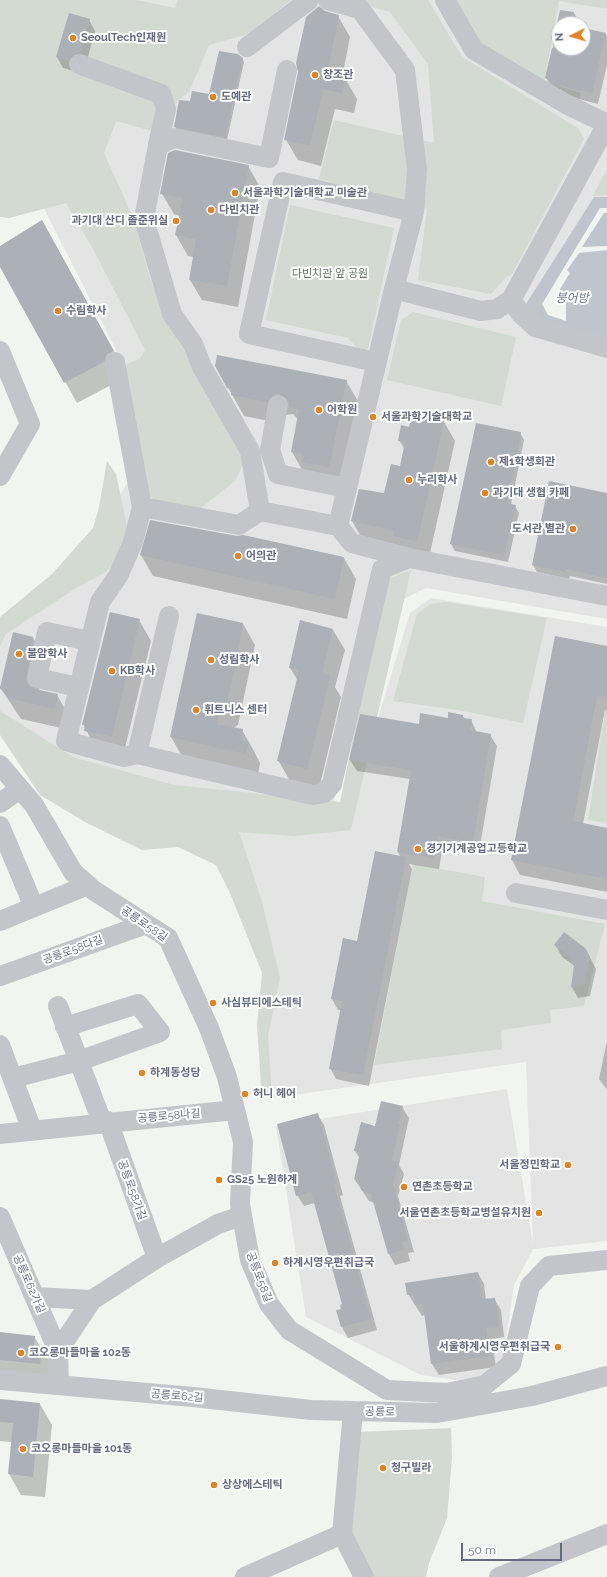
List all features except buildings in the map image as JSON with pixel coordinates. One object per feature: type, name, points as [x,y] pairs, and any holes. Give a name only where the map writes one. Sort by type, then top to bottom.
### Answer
[{"type":"street","points":[[247,46],[308,0]]},
{"type":"street","points":[[328,0],[360,9],[405,70],[417,169],[414,212],[376,362],[338,526]]},
{"type":"street","points":[[394,289],[481,311],[496,309],[511,300],[607,124],[566,104],[474,50],[446,0]]},
{"type":"street","points":[[79,64],[162,94],[166,109],[144,219],[172,314],[193,344],[202,367],[250,452],[260,510]]},
{"type":"street","points":[[158,146],[174,138],[269,158],[287,70]]},
{"type":"street","points":[[376,362],[249,334],[283,182],[414,212]]},
{"type":"street","points":[[511,300],[521,314],[535,327],[607,348]]},
{"type":"street","points":[[0,352],[30,424],[0,476]]},
{"type":"street","points":[[115,362],[142,507],[132,542],[118,576],[100,602],[89,641],[66,741],[124,757],[137,754],[313,795],[324,793],[332,784],[382,569],[409,558]]},
{"type":"street","points":[[278,405],[270,450],[278,474],[346,488]]},
{"type":"street","points":[[142,507],[239,525],[260,510],[338,526],[352,543],[409,558],[607,596]]},
{"type":"street","points":[[137,754],[169,616]]},
{"type":"street","points":[[78,687],[37,678],[47,632],[89,641]]},
{"type":"street","name":"공릉로58길","points":[[0,765],[34,805],[73,872],[88,885],[168,938],[209,1028],[227,1076],[243,1142],[240,1204],[250,1260],[269,1304],[289,1330],[387,1390],[447,1393],[485,1385],[511,1364],[530,1286],[549,1266],[607,1260]]},
{"type":"street","points":[[0,803],[20,789]]},
{"type":"street","points":[[0,826],[34,907]]},
{"type":"street","points":[[0,921],[88,885]]},
{"type":"street","points":[[516,893],[607,910]]},
{"type":"street","name":"공릉로58다길","points":[[0,976],[146,924]]},
{"type":"street","points":[[13,1078],[78,1061],[160,1032],[138,1004],[66,1027]]},
{"type":"street","points":[[58,1006],[78,1061],[105,1122]]},
{"type":"street","points":[[0,1045],[32,1130]]},
{"type":"street","name":"공릉로58나길","points":[[0,1134],[105,1122],[235,1110]]},
{"type":"street","name":"공릉로58가길","points":[[105,1122],[157,1258]]},
{"type":"street","points":[[58,1351],[92,1300],[157,1258],[218,1224],[241,1216]]},
{"type":"street","name":"공릉로62가길","points":[[0,1218],[58,1351],[59,1385]]},
{"type":"street","points":[[35,1297],[92,1300]]},
{"type":"street","name":"공릉로","points":[[342,1534],[354,1411],[437,1413],[532,1396],[607,1376]]},
{"type":"street","name":"공릉로62길","points":[[0,1380],[311,1410],[354,1411]]},
{"type":"street","points":[[245,1577],[266,1573],[342,1534],[364,1577]]},
{"type":"street","points":[[499,1577],[607,1534]]},
{"type":"shaded area","name":"서울과학기술대학교","points":[[12,0],[607,0],[607,619],[426,588],[389,606],[331,811],[69,786],[0,727],[0,627],[92,541],[146,452],[132,381],[3,128]]},
{"type":"shaded area","name":"경기기계공업고등학교","points":[[431,598],[607,627],[607,1241],[533,1249],[514,1285],[499,1386],[421,1375],[306,1317],[276,1126],[507,1089],[533,1244],[526,1062],[272,1098],[263,1067],[269,969],[208,806],[346,823],[410,613]]},
{"type":"green space","points":[[0,0],[136,0],[175,8],[178,0],[291,0],[248,34],[209,45],[189,92],[179,100],[152,131],[116,121],[104,153],[134,220],[150,278],[168,323],[194,352],[245,460],[235,481],[192,515],[158,503],[144,491],[125,371],[127,364],[140,359],[145,350],[92,247],[66,203],[9,218],[0,217]]},
{"type":"green space","points":[[347,0],[428,0],[462,57],[578,128],[584,139],[512,274],[506,277],[491,294],[418,280],[427,209],[319,179],[334,120],[434,143],[428,64],[390,12]]},
{"type":"green space","points":[[456,0],[607,0],[607,9],[559,1],[556,16],[551,16],[551,44],[544,82],[581,93],[579,100],[532,79],[485,50]]},
{"type":"green space","points":[[607,169],[607,195],[593,196]]},
{"type":"green space","name":"다빈치관 앞 공원","points":[[290,205],[394,228],[368,349],[361,352],[348,338],[266,320]]},
{"type":"green space","points":[[413,312],[516,337],[501,406],[387,380],[401,320]]},
{"type":"green space","points":[[107,461],[116,474],[129,536],[118,557],[106,572],[76,588],[6,634],[0,646],[0,617],[52,574],[93,528],[99,507]]},
{"type":"green space","points":[[411,570],[351,830],[295,836],[239,832],[262,902],[280,978],[268,1035],[272,1098],[261,1085],[257,1026],[262,973],[230,893],[216,865],[178,847],[142,850],[85,822],[40,795],[0,735],[0,711],[73,757],[174,785],[340,802],[385,580]]},
{"type":"green space","points":[[445,602],[547,618],[523,723],[458,710],[393,701],[417,614],[431,604]]},
{"type":"green space","points":[[607,705],[607,823],[588,820]]},
{"type":"green space","points":[[413,864],[485,877],[482,901],[605,924],[584,1006],[550,1010],[551,1023],[501,1030],[502,1049],[374,1065]]},
{"type":"green space","points":[[451,1428],[452,1458],[447,1518],[429,1563],[426,1577],[370,1577],[347,1531],[359,1432]]},
{"type":"water","name":"붕어방","points":[[594,197],[607,197],[607,345],[539,325],[526,304]]},
{"type":"pier","points":[[600,208],[607,208],[607,213],[604,213],[582,247],[607,246],[607,250],[579,253],[567,270],[570,273],[560,289],[566,302],[566,321],[548,315],[542,304]]},
{"type":"place","name":"SeoulTech인재원","points":[[73,38]]},
{"type":"place","name":"창조관","points":[[315,75]]},
{"type":"place","name":"도예관","points":[[213,97]]},
{"type":"place","name":"서울과학기술대학교 미술관","points":[[235,193]]},
{"type":"place","name":"다빈치관","points":[[211,210]]},
{"type":"place","name":"과기대 산디 졸준위실","points":[[176,221]]},
{"type":"place","name":"수림학사","points":[[58,311]]},
{"type":"place","name":"어학원","points":[[319,410]]},
{"type":"place","name":"서울과학기술대학교","points":[[373,417]]},
{"type":"place","name":"제1학생회관","points":[[491,462]]},
{"type":"place","name":"누리학사","points":[[409,480]]},
{"type":"place","name":"과기대 생협 카페","points":[[485,493]]},
{"type":"place","name":"도서관 별관","points":[[573,529]]},
{"type":"place","name":"어의관","points":[[238,556]]},
{"type":"place","name":"불암학사","points":[[19,654]]},
{"type":"place","name":"성림학사","points":[[211,660]]},
{"type":"place","name":"KB학사","points":[[112,671]]},
{"type":"place","name":"휘트니스 센터","points":[[196,710]]},
{"type":"place","name":"경기기계공업고등학교","points":[[418,849]]},
{"type":"place","name":"사심뷰티에스테틱","points":[[213,1003]]},
{"type":"place","name":"하계동성당","points":[[142,1073]]},
{"type":"place","name":"허니 헤어","points":[[245,1094]]},
{"type":"place","name":"서울정민학교","points":[[568,1165]]},
{"type":"place","name":"GS25 노원하계","points":[[219,1180]]},
{"type":"place","name":"연촌초등학교","points":[[404,1187]]},
{"type":"place","name":"서울연촌초등학교병설유치원","points":[[539,1213]]},
{"type":"place","name":"하계시영우편취급국","points":[[275,1263]]},
{"type":"place","name":"서울하계시영우편취급국","points":[[558,1347]]},
{"type":"place","name":"코오롱마들마을 102동","points":[[21,1353]]},
{"type":"place","name":"코오롱마들마을 101동","points":[[23,1449]]},
{"type":"place","name":"청구빌라","points":[[383,1468]]},
{"type":"place","name":"상상에스테틱","points":[[214,1485]]}]
